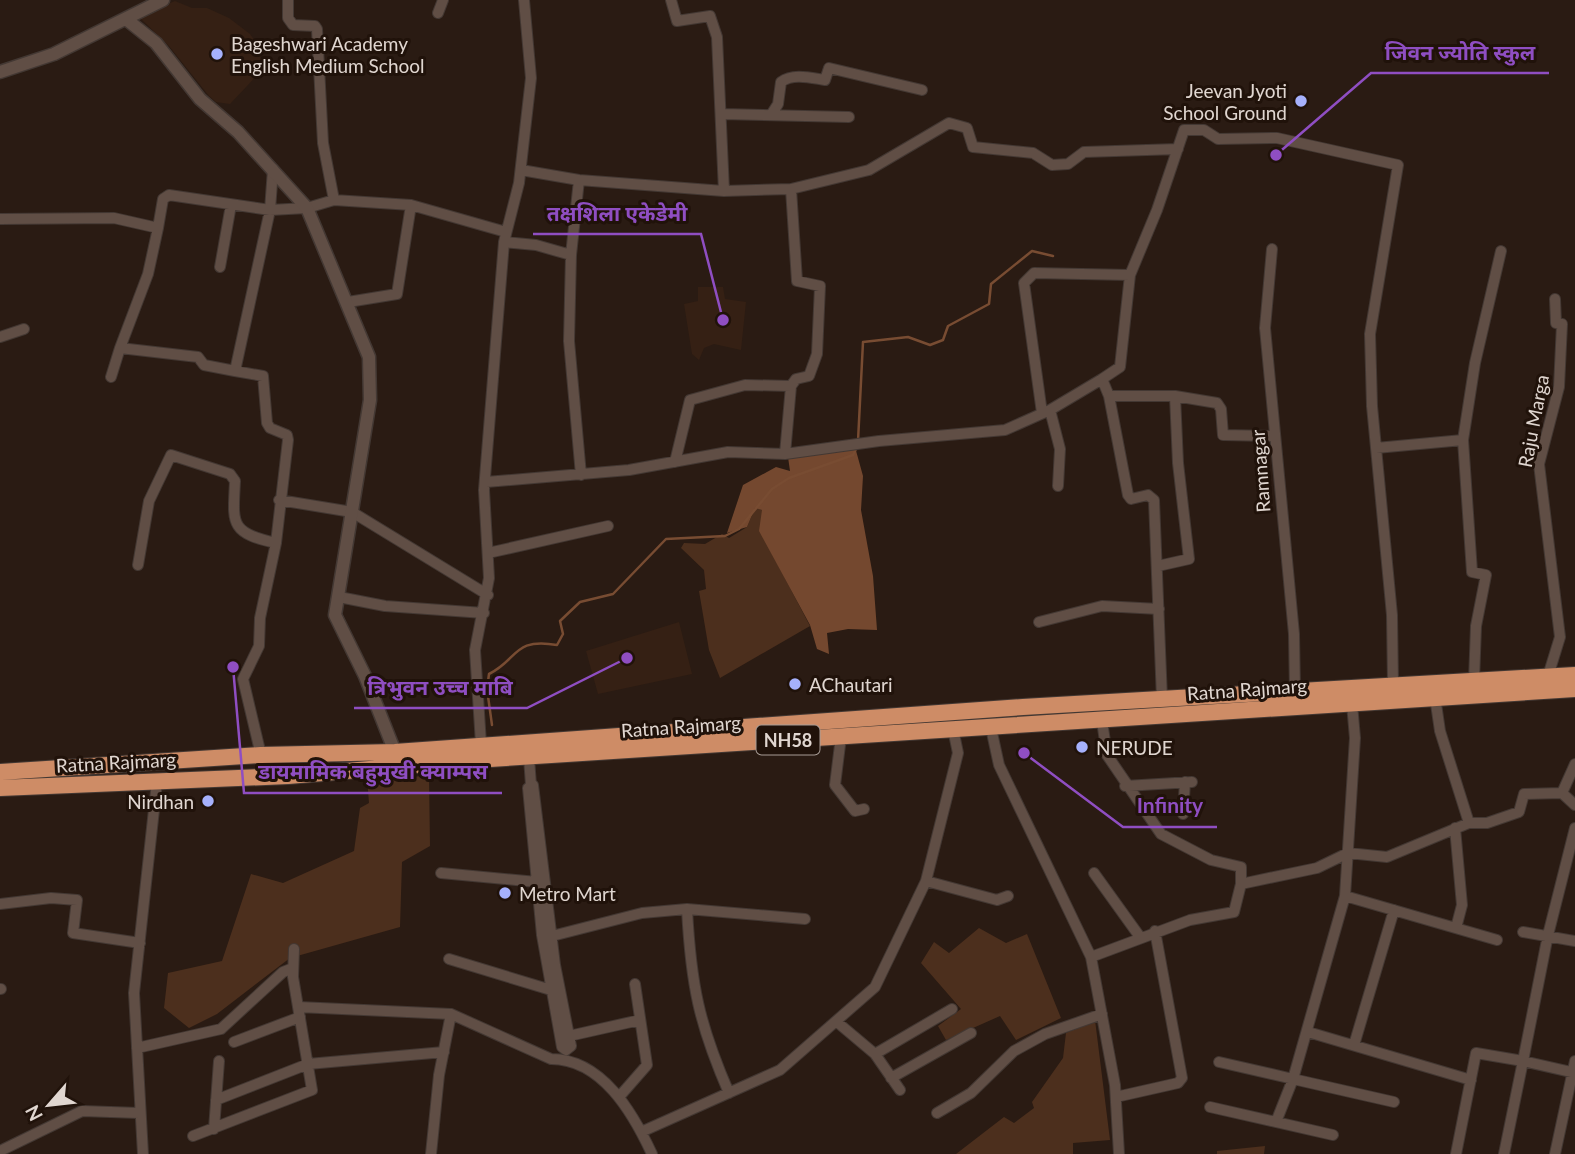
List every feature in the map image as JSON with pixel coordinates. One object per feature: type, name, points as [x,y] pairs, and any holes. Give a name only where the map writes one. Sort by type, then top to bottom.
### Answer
[{"type":"highway","name":"Ratna Rajmarg","points":[[0,772],[261,755],[395,752],[481,744],[1575,674]]},
{"type":"highway","name":"Ratna Rajmarg","points":[[0,788],[157,782],[1575,689]]},
{"type":"street","points":[[1,70],[54,54],[163,0]]},
{"type":"street","points":[[288,0],[288,18],[293,25],[315,26],[317,29],[323,143],[334,200]]},
{"type":"street","points":[[438,13],[443,0]]},
{"type":"street","points":[[481,744],[475,650],[488,595],[486,482],[505,237],[521,170],[531,78],[524,0]]},
{"type":"street","points":[[671,0],[677,21],[710,16],[717,37],[724,191]]},
{"type":"street","points":[[126,19],[156,43],[200,99],[273,169],[307,208],[369,357],[370,389],[335,615],[365,676],[395,752]]},
{"type":"street","points":[[771,115],[778,104],[780,82],[787,78],[803,77],[825,80],[829,68],[922,90]]},
{"type":"street","points":[[722,114],[849,117]]},
{"type":"street","points":[[521,170],[579,180],[724,191],[791,189],[869,170],[949,122],[967,128],[973,148],[1032,153],[1052,165],[1068,164],[1084,152],[1178,149]]},
{"type":"street","points":[[486,482],[581,475],[728,452],[785,454],[932,435],[964,436],[1005,430],[1046,412],[1120,367],[1130,275],[1184,130],[1204,130],[1218,139],[1277,138],[1398,165],[1370,334],[1376,448],[1392,615],[1393,685]]},
{"type":"street","points":[[235,371],[270,210],[273,169]]},
{"type":"street","points":[[579,180],[571,256],[569,341],[581,475]]},
{"type":"street","points":[[785,454],[791,386],[796,379],[809,376],[814,363],[820,286],[797,281],[791,189]]},
{"type":"street","points":[[111,377],[148,274],[163,199],[169,195],[270,210],[307,208],[334,200],[411,205],[571,256]]},
{"type":"street","points":[[220,267],[231,205]]},
{"type":"street","points":[[348,302],[397,294],[411,205]]},
{"type":"street","points":[[0,219],[114,218],[158,228]]},
{"type":"street","name":"Ramnagar","points":[[1272,249],[1265,328],[1294,634],[1295,691]]},
{"type":"street","points":[[1474,681],[1476,626],[1486,575],[1472,572],[1463,440],[1475,363],[1501,251]]},
{"type":"street","points":[[1058,486],[1060,449],[1046,412],[1024,283],[1028,276],[1034,273],[1130,275]]},
{"type":"street","name":"Raju Marga","points":[[1549,676],[1560,637],[1539,464],[1560,376],[1562,324],[1556,323],[1555,299]]},
{"type":"street","points":[[0,337],[24,329]]},
{"type":"street","points":[[120,348],[198,357],[204,365],[263,376],[267,423],[270,428],[286,435],[276,543],[260,618],[259,646],[243,680],[261,755]]},
{"type":"street","points":[[1102,379],[1110,396],[1128,495],[1131,499],[1148,495],[1154,500],[1162,699]]},
{"type":"street","points":[[675,462],[690,400],[745,384],[791,386]]},
{"type":"street","points":[[1110,396],[1175,396],[1217,403],[1221,409],[1223,435],[1274,436]]},
{"type":"street","points":[[1158,566],[1189,559],[1178,464],[1175,396]]},
{"type":"street","points":[[1376,448],[1463,440]]},
{"type":"street","points":[[138,565],[149,501],[171,455],[230,474],[235,481],[233,519],[239,528],[276,543]]},
{"type":"street","points":[[279,500],[352,512],[488,595]]},
{"type":"street","points":[[488,553],[608,526]]},
{"type":"street","points":[[339,597],[385,606],[484,613]]},
{"type":"street","points":[[1039,622],[1102,606],[1159,609]]},
{"type":"street","points":[[1435,697],[1440,731],[1469,823]]},
{"type":"street","points":[[1276,1122],[1308,1032],[1345,896],[1355,738],[1352,704]]},
{"type":"street","points":[[1091,957],[1155,931],[1190,920],[1234,912],[1241,884],[1241,867],[1211,860],[1161,834],[1125,786],[1107,755],[1102,721]]},
{"type":"street","points":[[991,728],[999,765],[1091,957],[1115,1097],[1119,1154]]},
{"type":"street","points":[[641,1132],[780,1070],[875,987],[926,881],[958,752],[953,729]]},
{"type":"street","points":[[841,737],[835,785],[855,811],[864,809]]},
{"type":"street","points":[[529,758],[539,876],[551,966],[567,1048]]},
{"type":"street","points":[[1562,793],[1575,764]]},
{"type":"street","points":[[143,1154],[134,992],[157,782]]},
{"type":"street","points":[[1125,786],[1189,782],[1183,814]]},
{"type":"street","points":[[1241,884],[1317,868],[1348,853],[1387,857],[1469,823],[1487,823],[1519,812],[1524,794],[1562,793],[1575,805]]},
{"type":"street","points":[[1455,828],[1462,905],[1456,928]]},
{"type":"street","points":[[1504,1154],[1548,935],[1575,828]]},
{"type":"street","points":[[441,873],[539,876]]},
{"type":"street","points":[[1094,873],[1140,937]]},
{"type":"street","points":[[539,876],[552,936],[551,990],[567,1048],[620,1097],[652,1154]]},
{"type":"street","points":[[926,881],[997,900],[1008,896]]},
{"type":"street","points":[[1345,896],[1497,940]]},
{"type":"street","points":[[0,904],[51,898],[77,900],[73,933],[140,943]]},
{"type":"street","points":[[552,936],[642,913],[687,909],[805,919]]},
{"type":"street","points":[[687,909],[697,1006],[708,1044],[729,1093]]},
{"type":"street","points":[[1354,1045],[1394,910]]},
{"type":"street","points":[[1115,1097],[1178,1083],[1182,1078],[1155,931]]},
{"type":"street","points":[[1523,932],[1575,941]]},
{"type":"street","points":[[193,1136],[312,1090],[293,968],[294,949]]},
{"type":"street","points":[[449,959],[551,990]]},
{"type":"street","points":[[137,1048],[221,1029],[282,972],[293,968]]},
{"type":"street","points":[[620,1097],[647,1065],[635,984]]},
{"type":"street","points":[[875,1054],[952,1009]]},
{"type":"street","points":[[234,1042],[299,1012],[451,1014],[551,1059],[567,1048],[640,1020]]},
{"type":"street","points":[[432,1154],[451,1014]]},
{"type":"street","points":[[937,1113],[971,1093],[1014,1051],[1045,1034],[1102,1014]]},
{"type":"street","points":[[837,1022],[875,1054],[900,1090]]},
{"type":"street","points":[[1308,1032],[1471,1080]]},
{"type":"street","points":[[891,1078],[971,1033]]},
{"type":"street","points":[[216,1100],[308,1064],[444,1052]]},
{"type":"street","points":[[1456,1154],[1476,1053],[1574,1073]]},
{"type":"street","points":[[214,1129],[219,1061]]},
{"type":"street","points":[[1555,1154],[1575,1061]]},
{"type":"street","points":[[1219,1062],[1394,1102]]},
{"type":"street","points":[[1210,1107],[1333,1135]]},
{"type":"street","points":[[0,1151],[82,1111],[139,1113]]},
{"type":"shaded area","name":"Bageshwari Academy English Medium School","points":[[175,1],[192,8],[207,8],[229,18],[250,34],[259,47],[262,70],[230,104],[216,102],[209,96],[169,46],[138,16]]},
{"type":"shaded area","points":[[698,287],[723,287],[725,299],[746,302],[741,350],[714,344],[704,348],[699,360],[692,354],[684,304],[698,301]]},
{"type":"shaded area","points":[[855,447],[863,476],[861,510],[873,576],[877,630],[848,629],[827,633],[829,654],[817,649],[810,625],[759,531],[762,510],[755,508],[747,527],[727,533],[743,485],[776,467],[790,471],[788,457]]},
{"type":"shaded area","points":[[755,508],[763,510],[760,531],[810,626],[720,678],[709,650],[699,591],[706,589],[704,570],[681,548],[684,543],[705,544],[722,534],[729,538],[747,527]]},
{"type":"shaded area","points":[[679,622],[692,674],[598,694],[586,651]]},
{"type":"shaded area","points":[[429,776],[430,846],[402,862],[400,927],[290,958],[217,1014],[189,1028],[164,1008],[168,973],[222,961],[251,874],[283,883],[354,851],[360,808],[369,803],[367,778]]},
{"type":"shaded area","points":[[979,928],[1006,943],[1027,934],[1061,1018],[1016,1040],[1000,1016],[946,1040],[938,1026],[961,1009],[921,963],[934,942],[949,953]]},
{"type":"shaded area","points":[[1095,1020],[1110,1140],[1073,1143],[1073,1154],[956,1154],[1004,1117],[1014,1123],[1034,1108],[1032,1102],[1063,1058],[1066,1033]]},
{"type":"shaded area","points":[[1265,1146],[1264,1154],[1217,1154],[1217,1151]]},
{"type":"waterway","points":[[858,441],[863,342],[908,337],[930,345],[943,340],[948,326],[989,304],[991,284],[1032,251],[1053,256]]},
{"type":"waterway","points":[[492,725],[487,689],[489,674],[524,647],[543,643],[557,645],[563,634],[560,621],[580,602],[613,594],[666,539],[725,536],[739,529],[772,489],[789,478],[853,455],[857,447]]},
{"type":"place","name":"Bageshwari Academy English Medium School","points":[[217,54]]},
{"type":"place","name":"Jeevan Jyoti School Ground","points":[[1301,101]]},
{"type":"place","name":"जिवन ज्योति स्कुल","points":[[1276,155]]},
{"type":"place","name":"तक्षशिला एकेडेमी","points":[[723,320]]},
{"type":"place","name":"त्रिभुवन उच्च माबि","points":[[627,658]]},
{"type":"place","name":"डायमामिक बहुमुखी क्याम्पस","points":[[233,667]]},
{"type":"place","name":"AChautari","points":[[795,684]]},
{"type":"place","name":"NERUDE","points":[[1082,747]]},
{"type":"place","name":"Infinity","points":[[1024,753]]},
{"type":"place","name":"Nirdhan","points":[[208,801]]},
{"type":"place","name":"Metro Mart","points":[[505,893]]}]
